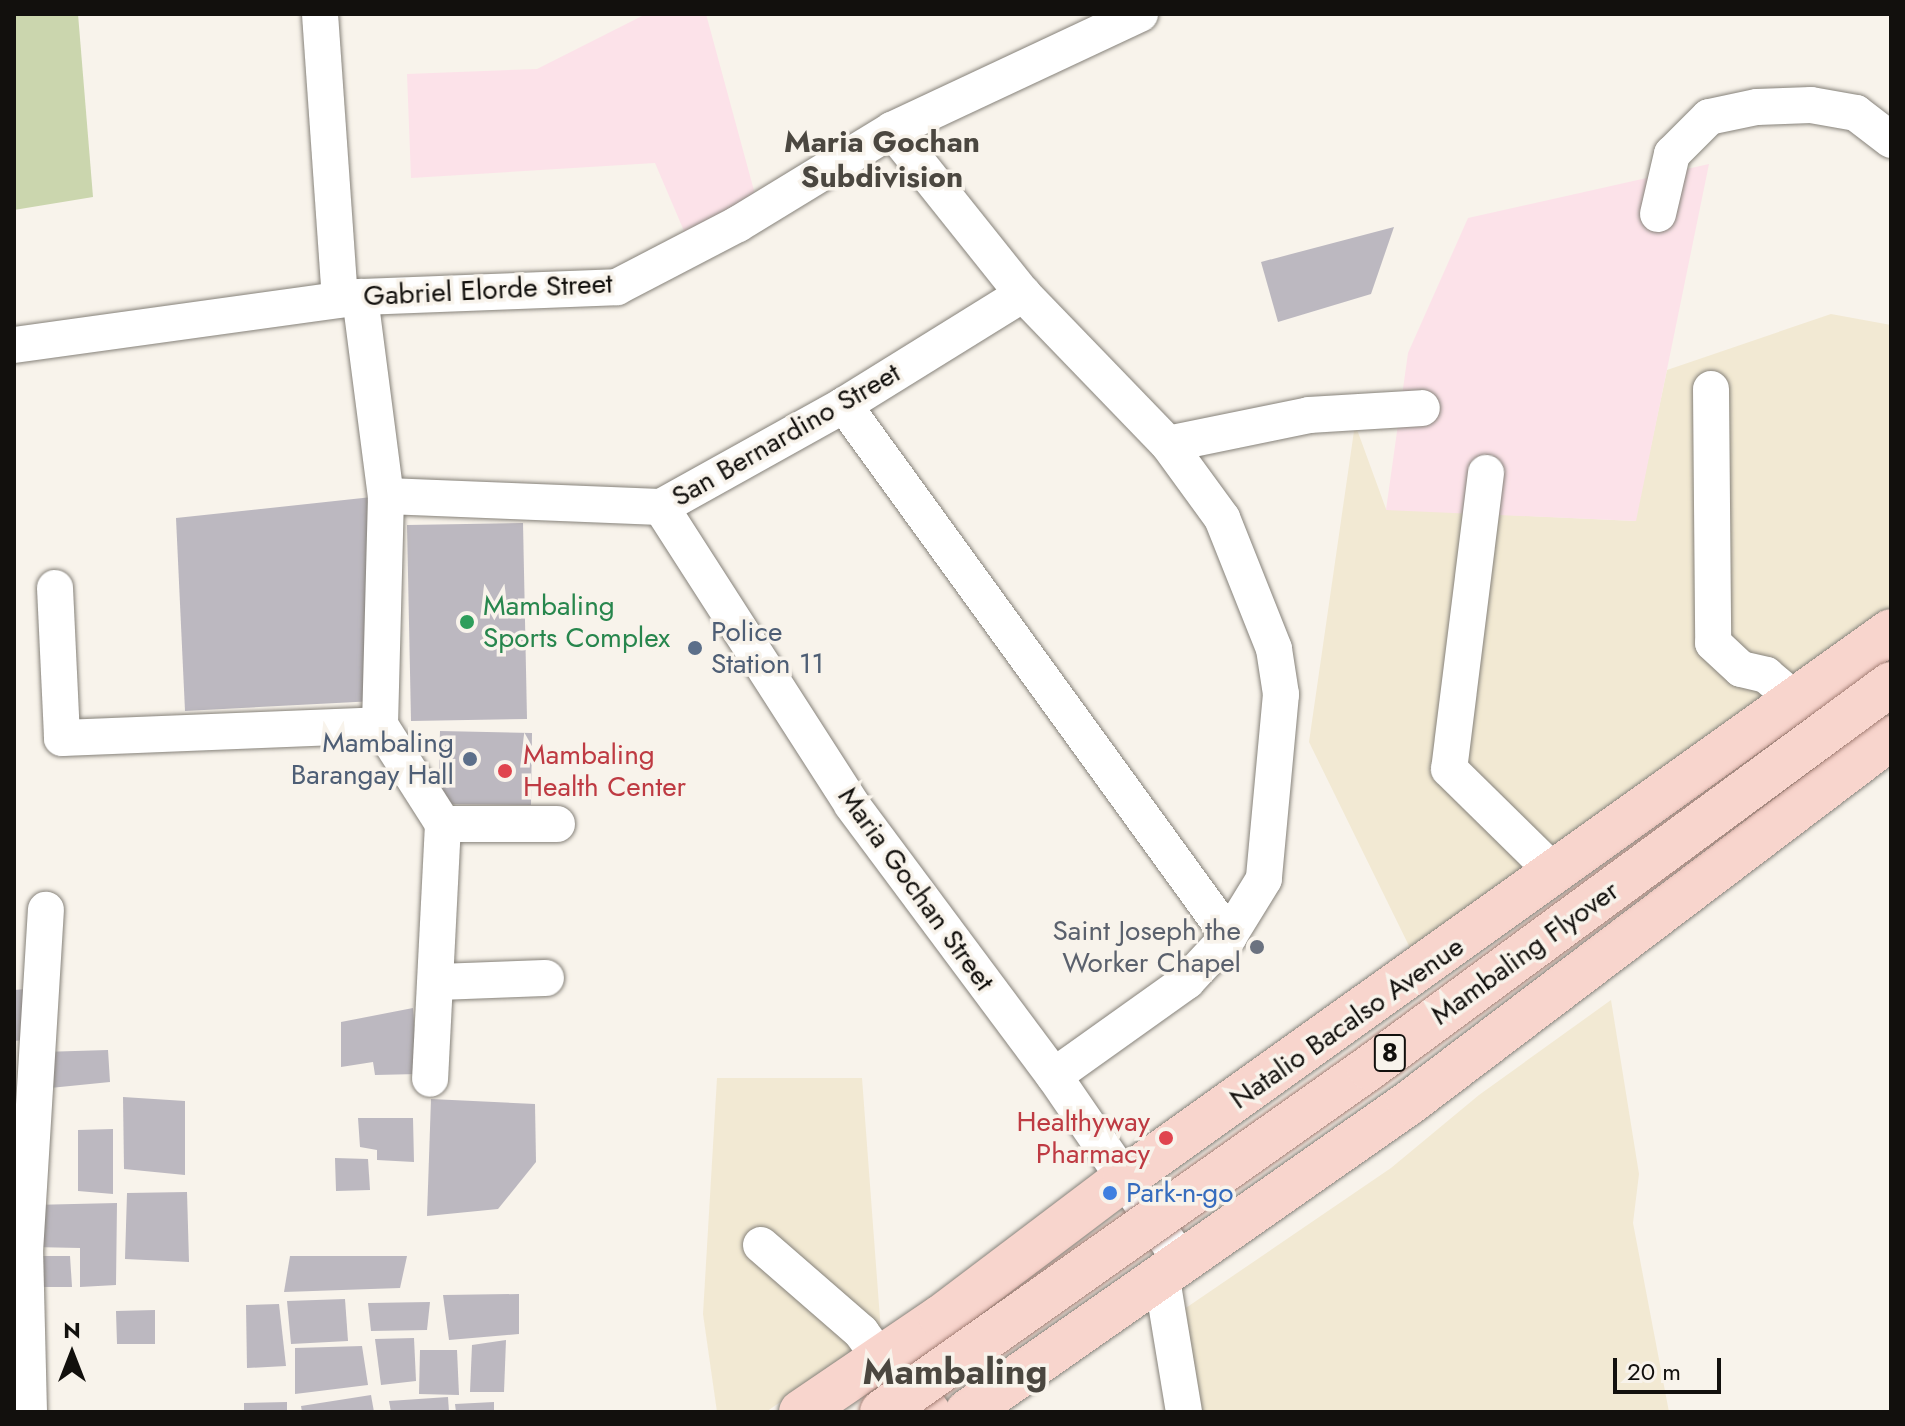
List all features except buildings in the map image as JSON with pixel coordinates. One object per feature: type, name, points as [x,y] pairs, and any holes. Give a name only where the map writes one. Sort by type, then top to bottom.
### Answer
[{"type":"main road","name":"Natalio Bacalso Avenue","points":[[801,1412],[941,1317],[1125,1178],[1891,631]]},
{"type":"main road","name":"Mambaling Flyover","points":[[882,1412],[1369,1068],[1891,684]]},
{"type":"main road","name":"8","points":[[991,1405],[1172,1271],[1409,1103],[1889,745]]},
{"type":"main road","points":[[941,1317],[991,1405]]},
{"type":"main road","points":[[880,1358],[928,1412]]},
{"type":"street","points":[[320,14],[350,298],[386,496],[380,725],[443,824],[430,1079]]},
{"type":"street","name":"Gabriel Elorde Street","points":[[14,345],[350,298],[617,287],[738,224],[892,130],[1140,14]]},
{"type":"street","points":[[1658,214],[1672,154],[1709,117],[1757,107],[1811,105],[1856,113],[1891,140]]},
{"type":"street","points":[[892,130],[1023,294],[1168,444],[1222,518],[1243,559],[1274,649],[1281,694],[1264,879],[1229,936],[1187,981],[1054,1076]]},
{"type":"street","name":"San Bernardino Street","points":[[386,496],[661,507],[844,405],[1023,294]]},
{"type":"street","points":[[1711,389],[1713,643],[1741,669],[1766,675],[1795,699]]},
{"type":"street","points":[[844,405],[1229,936]]},
{"type":"street","points":[[1168,444],[1309,415],[1422,408]]},
{"type":"street","points":[[1486,473],[1449,769],[1555,873]]},
{"type":"street","name":"Maria Gochan Street","points":[[661,507],[852,805],[1054,1076],[1125,1178],[1172,1271]]},
{"type":"street","points":[[55,588],[62,738],[380,725]]},
{"type":"street","points":[[443,824],[557,824]]},
{"type":"street","points":[[29,1412],[25,1252],[46,910]]},
{"type":"street","points":[[437,982],[546,978]]},
{"type":"street","points":[[761,1245],[861,1332],[880,1358]]},
{"type":"street","points":[[1172,1271],[1184,1412]]},
{"type":"shaded area","points":[[646,14],[706,14],[756,198],[687,238],[655,163],[411,178],[407,74],[537,69]]},
{"type":"shaded area","points":[[1709,164],[1636,521],[1386,510],[1408,353],[1468,218]]},
{"type":"shaded area","points":[[1831,314],[1891,325],[1891,609],[1621,798],[1413,954],[1309,742],[1355,424],[1386,509],[1635,521],[1667,370]]},
{"type":"shaded area","points":[[1611,1000],[1639,1174],[1633,1223],[1669,1412],[1168,1412],[1155,1329],[1391,1168],[1479,1095]]},
{"type":"shaded area","points":[[717,1078],[862,1078],[881,1332],[766,1412],[717,1412],[703,1314]]},
{"type":"green space","points":[[14,14],[78,14],[93,197],[14,210]]},
{"type":"place","name":"Mambaling Sports Complex","points":[[467,622]]},
{"type":"place","name":"Police Station 11","points":[[695,648]]},
{"type":"place","name":"Mambaling Barangay Hall","points":[[470,759]]},
{"type":"place","name":"Mambaling Health Center","points":[[505,771]]},
{"type":"place","name":"Saint Joseph the Worker Chapel","points":[[1257,947]]},
{"type":"place","name":"Healthyway Pharmacy","points":[[1166,1138]]},
{"type":"place","name":"Park-n-go","points":[[1110,1193]]},
{"type":"district","name":"Maria Gochan Subdivision","points":[[882,159]]},
{"type":"district","name":"Mambaling","points":[[955,1372]]}]
